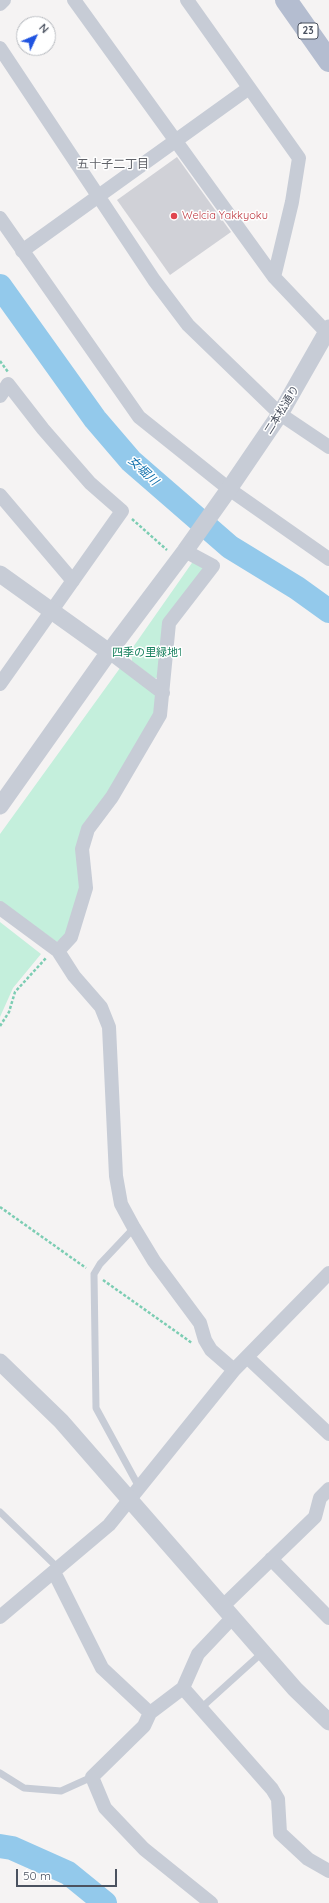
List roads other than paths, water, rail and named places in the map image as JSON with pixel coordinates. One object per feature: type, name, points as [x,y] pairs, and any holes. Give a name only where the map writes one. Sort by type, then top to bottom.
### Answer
[{"type":"main road","name":"23","points":[[286,0],[329,61]]},
{"type":"street","points":[[0,4],[4,0]]},
{"type":"street","points":[[74,0],[274,277],[328,332]]},
{"type":"street","points":[[187,0],[299,158],[292,202],[274,277]]},
{"type":"street","points":[[0,48],[154,280],[188,325],[280,414],[329,447]]},
{"type":"street","points":[[22,251],[249,88]]},
{"type":"street","points":[[0,218],[139,417],[229,489],[329,559]]},
{"type":"street","name":"二本松通り","points":[[0,806],[108,652],[184,552],[229,489],[280,414],[328,332]]},
{"type":"street","points":[[0,396],[8,384],[43,429],[90,483],[122,511],[51,612],[2,676]]},
{"type":"street","points":[[0,495],[73,581]]},
{"type":"street","points":[[58,951],[71,938],[86,888],[82,849],[88,829],[112,797],[160,715],[169,623],[213,566],[184,552]]},
{"type":"street","points":[[0,574],[163,693]]},
{"type":"street","points":[[0,908],[58,951],[74,976],[100,1007],[109,1027],[116,1176],[122,1204],[134,1228],[154,1261],[200,1323],[205,1340],[211,1350],[234,1370]]},
{"type":"street","points":[[0,1617],[109,1525],[234,1370],[329,1273]]},
{"type":"street","points":[[247,1357],[329,1434]]},
{"type":"street","points":[[0,1362],[134,1493],[228,1612],[295,1689],[327,1717]]},
{"type":"street","points":[[211,1903],[144,1849],[105,1808],[92,1777],[144,1726],[150,1713],[183,1688],[198,1654],[228,1612],[271,1559],[314,1517],[320,1498],[329,1489]]},
{"type":"street","points":[[271,1559],[329,1618]]},
{"type":"street","points":[[56,1570],[102,1668],[150,1713]]},
{"type":"street","points":[[183,1688],[272,1789],[278,1799],[280,1833],[308,1859],[329,1871]]},
{"type":"lane","points":[[134,1228],[100,1264],[94,1274],[96,1408],[134,1493]]},
{"type":"lane","points":[[0,1512],[56,1570]]},
{"type":"lane","points":[[201,1708],[263,1652]]},
{"type":"lane","points":[[0,1773],[24,1788],[61,1791],[92,1777]]},
{"type":"waterway","name":"女堀川","points":[[0,286],[95,419],[131,461],[230,547],[297,588],[329,611]]},
{"type":"waterway","points":[[0,1846],[12,1848],[68,1873],[105,1903]]},
{"type":"place","name":"Welcia Yakkyoku","points":[[174,216]]},
{"type":"district","name":"五十子二丁目","points":[[113,164]]},
{"type":"park label","name":"四季の里緑地1","points":[[147,653]]}]
